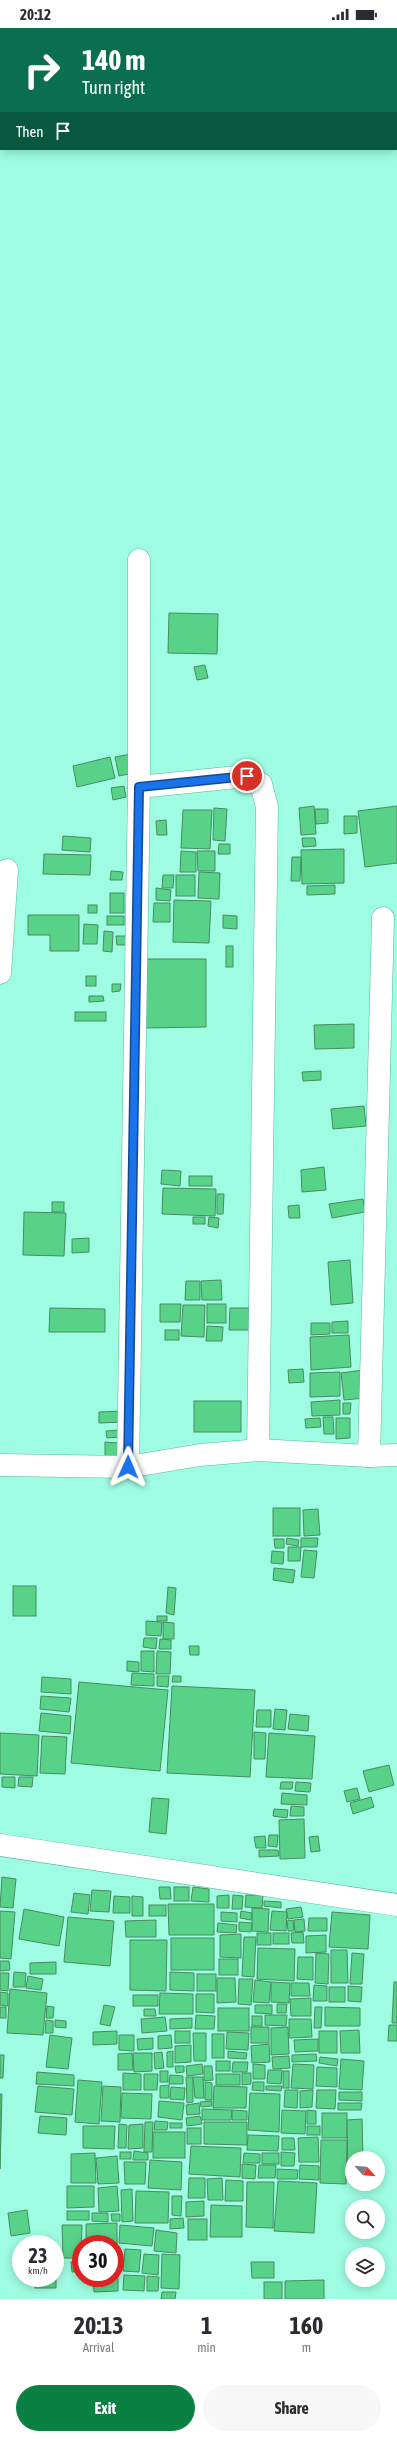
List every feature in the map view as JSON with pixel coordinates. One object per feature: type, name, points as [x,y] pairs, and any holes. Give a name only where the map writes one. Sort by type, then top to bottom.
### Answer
[{"type":"street","points":[[128,1467],[139,787],[139,560]]},
{"type":"street","points":[[139,787],[247,776],[260,784],[267,807],[258,1450]]},
{"type":"street","points":[[0,973],[7,870]]},
{"type":"street","points":[[369,1456],[383,918]]},
{"type":"street","points":[[0,1465],[128,1467],[200,1455],[258,1450],[369,1456],[397,1455]]},
{"type":"street","points":[[0,1845],[397,1905]]},
{"type":"building","points":[[169,613],[218,614],[217,654],[168,653]]},
{"type":"building","points":[[205,665],[208,678],[197,680],[194,667]]},
{"type":"building","points":[[131,754],[134,773],[119,776],[115,757]]},
{"type":"building","points":[[110,757],[115,778],[77,787],[73,766]]},
{"type":"building","points":[[124,786],[126,797],[113,800],[111,788]]},
{"type":"building","points":[[314,806],[316,834],[301,835],[299,808]]},
{"type":"building","points":[[397,806],[397,863],[365,867],[358,811]]},
{"type":"building","points":[[214,808],[227,809],[225,841],[213,840]]},
{"type":"building","points":[[315,809],[328,809],[328,823],[316,824]]},
{"type":"building","points":[[183,810],[212,810],[210,849],[181,848]]},
{"type":"building","points":[[344,816],[357,816],[357,833],[344,834]]},
{"type":"building","points":[[166,820],[167,835],[157,835],[156,821]]},
{"type":"building","points":[[63,836],[91,838],[90,852],[62,850]]},
{"type":"building","points":[[302,838],[315,838],[316,846],[303,847]]},
{"type":"building","points":[[219,844],[230,844],[230,854],[218,854]]},
{"type":"building","points":[[344,849],[344,883],[302,884],[301,850]]},
{"type":"building","points":[[181,851],[196,852],[196,872],[180,872]]},
{"type":"building","points":[[197,851],[215,851],[215,871],[198,871]]},
{"type":"building","points":[[44,854],[91,855],[90,875],[43,874]]},
{"type":"building","points":[[292,857],[301,857],[300,881],[291,881]]},
{"type":"building","points":[[111,871],[123,872],[122,880],[110,880]]},
{"type":"building","points":[[199,872],[220,873],[219,899],[198,898]]},
{"type":"building","points":[[163,875],[174,875],[173,888],[162,888]]},
{"type":"building","points":[[176,875],[195,875],[195,896],[176,896]]},
{"type":"building","points":[[335,885],[335,894],[307,895],[307,886]]},
{"type":"building","points":[[156,888],[171,890],[170,901],[156,900]]},
{"type":"building","points":[[110,893],[124,893],[124,913],[110,913]]},
{"type":"building","points":[[174,900],[211,901],[209,943],[173,942]]},
{"type":"building","points":[[154,903],[170,903],[170,922],[153,922]]},
{"type":"building","points":[[88,905],[97,905],[97,913],[88,913]]},
{"type":"building","points":[[28,915],[79,915],[79,951],[50,951],[50,935],[28,935]]},
{"type":"building","points":[[223,915],[237,916],[237,929],[223,928]]},
{"type":"building","points":[[107,916],[124,916],[124,925],[107,925]]},
{"type":"building","points":[[84,924],[98,925],[97,944],[83,944]]},
{"type":"building","points":[[104,931],[113,932],[112,952],[103,951]]},
{"type":"building","points":[[116,936],[126,936],[127,945],[117,945]]},
{"type":"building","points":[[226,946],[233,946],[233,967],[226,967]]},
{"type":"building","points":[[144,959],[206,959],[206,1027],[144,1028]]},
{"type":"building","points":[[86,976],[96,976],[96,986],[86,986]]},
{"type":"building","points":[[112,984],[121,984],[120,991],[112,992]]},
{"type":"building","points":[[89,996],[103,996],[104,1001],[89,1002]]},
{"type":"building","points":[[75,1012],[106,1012],[106,1021],[75,1021]]},
{"type":"building","points":[[354,1024],[354,1048],[315,1049],[314,1025]]},
{"type":"building","points":[[321,1071],[321,1080],[303,1081],[302,1072]]},
{"type":"building","points":[[364,1106],[366,1126],[333,1129],[331,1109]]},
{"type":"building","points":[[324,1167],[326,1190],[302,1192],[301,1170]]},
{"type":"building","points":[[162,1170],[181,1171],[180,1186],[161,1184]]},
{"type":"building","points":[[189,1176],[212,1176],[212,1186],[189,1186]]},
{"type":"building","points":[[163,1188],[216,1189],[215,1216],[162,1214]]},
{"type":"building","points":[[217,1194],[224,1194],[223,1214],[217,1214]]},
{"type":"building","points":[[363,1199],[365,1212],[332,1218],[329,1204]]},
{"type":"building","points":[[52,1202],[64,1202],[64,1212],[52,1212]]},
{"type":"building","points":[[299,1205],[300,1218],[289,1218],[288,1206]]},
{"type":"building","points":[[24,1212],[66,1213],[64,1256],[23,1255]]},
{"type":"building","points":[[193,1217],[205,1217],[205,1224],[193,1224]]},
{"type":"building","points":[[209,1217],[219,1218],[218,1228],[208,1226]]},
{"type":"building","points":[[89,1238],[89,1252],[72,1253],[72,1239]]},
{"type":"building","points":[[350,1260],[353,1303],[331,1305],[328,1262]]},
{"type":"building","points":[[221,1280],[222,1300],[202,1300],[201,1281]]},
{"type":"building","points":[[186,1281],[200,1281],[200,1300],[185,1300]]},
{"type":"building","points":[[160,1304],[181,1304],[180,1322],[160,1322]]},
{"type":"building","points":[[207,1304],[226,1304],[226,1323],[207,1323]]},
{"type":"building","points":[[183,1305],[205,1305],[204,1337],[181,1336]]},
{"type":"building","points":[[50,1308],[105,1309],[105,1332],[49,1332]]},
{"type":"building","points":[[230,1308],[250,1308],[250,1330],[229,1330]]},
{"type":"building","points":[[348,1321],[348,1333],[332,1333],[332,1322]]},
{"type":"building","points":[[311,1323],[330,1323],[330,1334],[311,1335]]},
{"type":"building","points":[[207,1326],[223,1327],[222,1341],[206,1341]]},
{"type":"building","points":[[165,1330],[179,1330],[179,1340],[165,1340]]},
{"type":"building","points":[[349,1335],[351,1367],[311,1370],[310,1337]]},
{"type":"building","points":[[303,1369],[304,1382],[289,1383],[288,1370]]},
{"type":"building","points":[[363,1370],[365,1398],[344,1400],[341,1373]]},
{"type":"building","points":[[340,1372],[340,1396],[310,1397],[310,1373]]},
{"type":"building","points":[[340,1400],[340,1415],[312,1416],[311,1402]]},
{"type":"building","points":[[194,1401],[241,1401],[241,1432],[194,1432]]},
{"type":"building","points":[[343,1403],[351,1403],[350,1414],[343,1414]]},
{"type":"building","points":[[124,1411],[124,1422],[99,1423],[99,1412]]},
{"type":"building","points":[[323,1417],[333,1417],[334,1434],[324,1434]]},
{"type":"building","points":[[320,1418],[321,1427],[306,1428],[305,1419]]},
{"type":"building","points":[[336,1418],[350,1418],[350,1438],[336,1439]]},
{"type":"building","points":[[119,1430],[120,1437],[107,1438],[106,1431]]},
{"type":"building","points":[[105,1442],[118,1443],[117,1464],[105,1464]]},
{"type":"building","points":[[273,1508],[300,1508],[300,1536],[273,1536]]},
{"type":"building","points":[[318,1509],[320,1535],[304,1536],[303,1510]]},
{"type":"building","points":[[287,1538],[299,1540],[298,1546],[286,1544]]},
{"type":"building","points":[[301,1538],[318,1538],[317,1547],[301,1547]]},
{"type":"building","points":[[274,1539],[284,1539],[284,1548],[275,1548]]},
{"type":"building","points":[[288,1547],[301,1547],[300,1561],[288,1561]]},
{"type":"building","points":[[304,1550],[317,1551],[314,1578],[301,1577]]},
{"type":"building","points":[[272,1551],[284,1552],[283,1564],[271,1563]]},
{"type":"building","points":[[274,1568],[295,1570],[293,1583],[273,1580]]},
{"type":"building","points":[[13,1586],[36,1586],[36,1616],[13,1616]]},
{"type":"building","points":[[168,1587],[176,1588],[174,1615],[166,1613]]},
{"type":"building","points":[[157,1616],[167,1616],[167,1621],[157,1621]]},
{"type":"building","points":[[146,1621],[162,1622],[161,1636],[146,1635]]},
{"type":"building","points":[[163,1622],[174,1623],[174,1639],[163,1639]]},
{"type":"building","points":[[144,1638],[157,1638],[156,1649],[143,1647]]},
{"type":"building","points":[[160,1639],[171,1640],[171,1649],[159,1649]]},
{"type":"building","points":[[189,1646],[199,1646],[199,1655],[190,1655]]},
{"type":"building","points":[[141,1651],[154,1651],[154,1672],[141,1671]]},
{"type":"building","points":[[157,1651],[171,1652],[170,1674],[156,1674]]},
{"type":"building","points":[[127,1661],[139,1662],[139,1672],[127,1671]]},
{"type":"building","points":[[132,1673],[154,1674],[154,1686],[131,1685]]},
{"type":"building","points":[[157,1676],[169,1676],[168,1687],[157,1686]]},
{"type":"building","points":[[173,1676],[181,1676],[181,1682],[172,1682]]},
{"type":"building","points":[[42,1677],[71,1679],[71,1694],[41,1692]]},
{"type":"building","points":[[79,1682],[168,1690],[160,1771],[71,1763]]},
{"type":"building","points":[[172,1686],[255,1690],[250,1777],[167,1773]]},
{"type":"building","points":[[41,1696],[71,1698],[69,1712],[40,1709]]},
{"type":"building","points":[[275,1709],[287,1710],[285,1730],[273,1729]]},
{"type":"building","points":[[257,1710],[271,1710],[271,1727],[256,1727]]},
{"type":"building","points":[[41,1713],[71,1716],[70,1734],[39,1731]]},
{"type":"building","points":[[290,1714],[309,1716],[308,1731],[288,1729]]},
{"type":"building","points":[[254,1732],[266,1733],[265,1759],[254,1759]]},
{"type":"building","points":[[0,1733],[39,1735],[37,1776],[0,1774]]},
{"type":"building","points":[[269,1733],[315,1736],[312,1779],[266,1777]]},
{"type":"building","points":[[42,1736],[67,1737],[65,1774],[40,1773]]},
{"type":"building","points":[[389,1765],[394,1785],[369,1792],[363,1771]]},
{"type":"building","points":[[2,1777],[15,1777],[15,1788],[2,1787]]},
{"type":"building","points":[[19,1777],[33,1777],[32,1787],[18,1786]]},
{"type":"building","points":[[281,1782],[293,1782],[292,1789],[280,1789]]},
{"type":"building","points":[[296,1782],[311,1783],[310,1792],[295,1791]]},
{"type":"building","points":[[357,1788],[360,1799],[347,1802],[344,1791]]},
{"type":"building","points":[[282,1793],[307,1795],[307,1805],[281,1804]]},
{"type":"building","points":[[371,1797],[374,1807],[353,1814],[350,1803]]},
{"type":"building","points":[[152,1798],[169,1799],[166,1834],[149,1832]]},
{"type":"building","points":[[291,1806],[304,1807],[304,1816],[290,1816]]},
{"type":"building","points":[[274,1809],[288,1810],[287,1818],[273,1816]]},
{"type":"building","points":[[304,1819],[305,1858],[280,1859],[279,1820]]},
{"type":"building","points":[[269,1835],[278,1835],[277,1847],[268,1846]]},
{"type":"building","points":[[265,1836],[266,1848],[256,1848],[254,1837]]},
{"type":"building","points":[[318,1836],[320,1851],[311,1852],[309,1837]]},
{"type":"building","points":[[259,1850],[278,1850],[279,1856],[259,1857]]},
{"type":"building","points":[[2,1877],[16,1879],[13,1908],[0,1907]]},
{"type":"building","points":[[159,1887],[170,1887],[171,1899],[160,1899]]},
{"type":"building","points":[[174,1887],[189,1887],[189,1901],[174,1901]]},
{"type":"building","points":[[193,1887],[209,1889],[209,1902],[191,1901]]},
{"type":"building","points":[[92,1890],[111,1891],[109,1912],[90,1911]]},
{"type":"building","points":[[74,1893],[90,1895],[88,1914],[71,1912]]},
{"type":"building","points":[[229,1895],[229,1908],[217,1908],[217,1896]]},
{"type":"building","points":[[233,1895],[243,1896],[242,1909],[232,1909]]},
{"type":"building","points":[[246,1895],[263,1895],[262,1908],[245,1907]]},
{"type":"building","points":[[114,1896],[130,1897],[130,1913],[113,1913]]},
{"type":"building","points":[[132,1896],[143,1897],[143,1916],[132,1916]]},
{"type":"building","points":[[264,1901],[281,1902],[281,1908],[264,1906]]},
{"type":"building","points":[[168,1904],[214,1904],[214,1935],[169,1935]]},
{"type":"building","points":[[149,1905],[166,1905],[166,1916],[149,1916]]},
{"type":"building","points":[[301,1907],[303,1917],[288,1919],[286,1909]]},
{"type":"building","points":[[252,1908],[269,1909],[268,1932],[252,1931]]},
{"type":"building","points":[[24,1909],[64,1917],[59,1946],[19,1939]]},
{"type":"building","points":[[0,1911],[15,1912],[11,1959],[0,1958]]},
{"type":"building","points":[[241,1911],[252,1913],[251,1920],[240,1918]]},
{"type":"building","points":[[272,1911],[287,1912],[286,1931],[270,1930]]},
{"type":"building","points":[[221,1912],[237,1913],[237,1922],[221,1921]]},
{"type":"building","points":[[332,1912],[370,1915],[368,1949],[329,1947]]},
{"type":"building","points":[[68,1917],[114,1921],[110,1966],[64,1962]]},
{"type":"building","points":[[309,1918],[327,1918],[327,1931],[308,1931]]},
{"type":"building","points":[[304,1919],[305,1931],[295,1932],[294,1920]]},
{"type":"building","points":[[156,1920],[156,1937],[126,1937],[125,1921]]},
{"type":"building","points":[[293,1920],[294,1931],[288,1931],[287,1921]]},
{"type":"building","points":[[239,1922],[252,1923],[251,1932],[239,1931]]},
{"type":"building","points":[[218,1923],[237,1925],[236,1933],[217,1932]]},
{"type":"building","points":[[303,1932],[304,1943],[292,1943],[291,1933]]},
{"type":"building","points":[[257,1933],[271,1933],[271,1945],[257,1945]]},
{"type":"building","points":[[273,1933],[289,1933],[289,1944],[273,1944]]},
{"type":"building","points":[[241,1934],[241,1958],[220,1957],[220,1935]]},
{"type":"building","points":[[326,1935],[326,1952],[306,1953],[306,1936]]},
{"type":"building","points":[[244,1937],[256,1937],[254,1977],[242,1976]]},
{"type":"building","points":[[171,1938],[214,1938],[214,1970],[171,1970]]},
{"type":"building","points":[[130,1940],[167,1940],[166,1991],[130,1990]]},
{"type":"building","points":[[258,1948],[295,1949],[294,1981],[257,1979]]},
{"type":"building","points":[[331,1950],[347,1950],[348,1983],[331,1983]]},
{"type":"building","points":[[316,1953],[329,1954],[328,1984],[315,1983]]},
{"type":"building","points":[[352,1953],[364,1954],[362,1984],[350,1984]]},
{"type":"building","points":[[298,1957],[313,1957],[313,1980],[297,1979]]},
{"type":"building","points":[[219,1959],[238,1959],[238,1975],[219,1975]]},
{"type":"building","points":[[0,1961],[9,1961],[10,1970],[0,1971]]},
{"type":"building","points":[[56,1962],[56,1974],[30,1974],[30,1963]]},
{"type":"building","points":[[14,1972],[26,1973],[25,1987],[13,1987]]},
{"type":"building","points":[[170,1972],[194,1973],[194,1991],[170,1990]]},
{"type":"building","points":[[0,1973],[9,1973],[8,1991],[0,1990]]},
{"type":"building","points":[[197,1974],[216,1974],[216,1991],[197,1991]]},
{"type":"building","points":[[28,1976],[43,1979],[41,1990],[26,1988]]},
{"type":"building","points":[[217,1978],[235,1978],[236,2002],[217,2003]]},
{"type":"building","points":[[239,1979],[253,1979],[251,2005],[238,2004]]},
{"type":"building","points":[[255,1980],[271,1982],[269,2003],[253,2002]]},
{"type":"building","points":[[271,1982],[290,1983],[289,2003],[271,2002]]},
{"type":"building","points":[[394,1982],[397,1982],[397,2023],[392,2023]]},
{"type":"building","points":[[291,1983],[309,1983],[310,1996],[291,1996]]},
{"type":"building","points":[[314,1985],[327,1986],[327,2001],[313,2001]]},
{"type":"building","points":[[348,1986],[362,1987],[361,2002],[348,2001]]},
{"type":"building","points":[[329,1987],[345,1987],[345,2002],[329,2002]]},
{"type":"building","points":[[10,1989],[47,1993],[43,2035],[7,2033]]},
{"type":"building","points":[[0,1992],[8,1993],[8,2006],[0,2005]]},
{"type":"building","points":[[160,1993],[193,1994],[193,2014],[159,2014]]},
{"type":"building","points":[[196,1994],[214,1994],[214,2013],[196,2012]]},
{"type":"building","points":[[133,1995],[158,1995],[158,2006],[133,2006]]},
{"type":"building","points":[[311,1998],[311,2016],[291,2016],[290,1999]]},
{"type":"building","points":[[277,2004],[287,2004],[286,2013],[277,2013]]},
{"type":"building","points":[[104,2005],[115,2007],[110,2026],[100,2024]]},
{"type":"building","points":[[255,2005],[272,2005],[272,2014],[255,2013]]},
{"type":"building","points":[[47,2006],[54,2007],[53,2018],[46,2018]]},
{"type":"building","points":[[0,2007],[6,2007],[6,2018],[0,2018]]},
{"type":"building","points":[[315,2007],[322,2007],[321,2028],[314,2028]]},
{"type":"building","points":[[325,2007],[360,2008],[360,2026],[325,2026]]},
{"type":"building","points":[[218,2008],[249,2008],[249,2031],[218,2031]]},
{"type":"building","points":[[144,2009],[155,2009],[156,2016],[144,2016]]},
{"type":"building","points":[[196,2015],[215,2016],[214,2029],[195,2029]]},
{"type":"building","points":[[265,2015],[287,2015],[286,2026],[265,2025]]},
{"type":"building","points":[[252,2016],[262,2016],[262,2026],[252,2026]]},
{"type":"building","points":[[165,2017],[167,2031],[142,2033],[141,2019]]},
{"type":"building","points":[[192,2018],[192,2028],[170,2029],[170,2019]]},
{"type":"building","points":[[289,2019],[311,2019],[312,2037],[289,2038]]},
{"type":"building","points":[[46,2020],[53,2021],[53,2033],[45,2033]]},
{"type":"building","points":[[55,2020],[66,2021],[66,2028],[55,2027]]},
{"type":"building","points":[[389,2025],[397,2025],[397,2041],[388,2041]]},
{"type":"building","points":[[251,2027],[269,2027],[269,2043],[251,2043]]},
{"type":"building","points":[[288,2027],[289,2054],[271,2055],[271,2028]]},
{"type":"building","points":[[359,2030],[360,2053],[341,2053],[340,2031]]},
{"type":"building","points":[[117,2031],[117,2044],[93,2045],[93,2032]]},
{"type":"building","points":[[175,2031],[190,2031],[190,2043],[175,2043]]},
{"type":"building","points":[[319,2031],[337,2031],[337,2053],[319,2053]]},
{"type":"building","points":[[227,2032],[249,2033],[248,2050],[226,2049]]},
{"type":"building","points":[[193,2033],[206,2033],[206,2061],[194,2061]]},
{"type":"building","points":[[212,2034],[224,2034],[224,2058],[212,2058]]},
{"type":"building","points":[[50,2035],[72,2038],[68,2069],[46,2067]]},
{"type":"building","points":[[119,2035],[134,2035],[134,2051],[119,2050]]},
{"type":"building","points":[[171,2035],[172,2048],[158,2049],[158,2036]]},
{"type":"building","points":[[153,2038],[153,2049],[138,2050],[137,2039]]},
{"type":"building","points":[[318,2039],[318,2051],[295,2052],[294,2040]]},
{"type":"building","points":[[269,2044],[270,2062],[252,2063],[251,2046]]},
{"type":"building","points":[[191,2045],[191,2062],[175,2063],[175,2046]]},
{"type":"building","points":[[173,2051],[173,2067],[167,2067],[167,2052]]},
{"type":"building","points":[[228,2051],[247,2053],[246,2059],[228,2058]]},
{"type":"building","points":[[162,2052],[164,2068],[155,2069],[154,2053]]},
{"type":"building","points":[[132,2053],[133,2070],[118,2070],[118,2054]]},
{"type":"building","points":[[133,2053],[152,2053],[152,2071],[134,2072]]},
{"type":"building","points":[[316,2054],[317,2061],[292,2062],[292,2055]]},
{"type":"building","points":[[0,2055],[4,2055],[3,2078],[0,2078]]},
{"type":"building","points":[[289,2056],[290,2068],[273,2069],[272,2057]]},
{"type":"building","points":[[320,2057],[338,2059],[337,2066],[319,2063]]},
{"type":"building","points":[[341,2059],[364,2061],[362,2090],[339,2089]]},
{"type":"building","points":[[216,2061],[230,2061],[230,2071],[216,2071]]},
{"type":"building","points":[[233,2062],[248,2062],[247,2072],[232,2072]]},
{"type":"building","points":[[202,2064],[203,2074],[187,2076],[186,2066]]},
{"type":"building","points":[[253,2064],[265,2065],[265,2079],[253,2079]]},
{"type":"building","points":[[293,2064],[314,2065],[313,2089],[291,2088]]},
{"type":"building","points":[[175,2066],[184,2066],[184,2072],[176,2073]]},
{"type":"building","points":[[204,2066],[212,2066],[213,2080],[204,2081]]},
{"type":"building","points":[[317,2067],[337,2068],[337,2087],[316,2086]]},
{"type":"building","points":[[268,2070],[282,2070],[281,2084],[267,2083]]},
{"type":"building","points":[[160,2071],[168,2071],[168,2082],[160,2082]]},
{"type":"building","points":[[283,2071],[289,2071],[289,2088],[283,2088]]},
{"type":"building","points":[[37,2072],[74,2075],[74,2086],[36,2084]]},
{"type":"building","points":[[123,2073],[141,2074],[141,2090],[123,2090]]},
{"type":"building","points":[[242,2073],[251,2073],[251,2084],[242,2085]]},
{"type":"building","points":[[144,2074],[158,2074],[157,2090],[144,2090]]},
{"type":"building","points":[[216,2074],[240,2074],[240,2085],[216,2085]]},
{"type":"building","points":[[170,2075],[183,2076],[183,2084],[169,2084]]},
{"type":"building","points":[[186,2077],[193,2077],[193,2102],[187,2103]]},
{"type":"building","points":[[193,2077],[203,2077],[204,2098],[195,2098]]},
{"type":"building","points":[[78,2080],[102,2082],[99,2124],[75,2122]]},
{"type":"building","points":[[205,2082],[212,2083],[212,2100],[205,2100]]},
{"type":"building","points":[[253,2082],[264,2082],[264,2091],[252,2090]]},
{"type":"building","points":[[169,2085],[169,2098],[160,2098],[160,2086]]},
{"type":"building","points":[[38,2086],[74,2089],[72,2115],[35,2112]]},
{"type":"building","points":[[103,2086],[121,2087],[120,2122],[101,2121]]},
{"type":"building","points":[[214,2086],[247,2087],[246,2108],[213,2108]]},
{"type":"building","points":[[266,2086],[282,2086],[281,2091],[266,2090]]},
{"type":"building","points":[[171,2087],[185,2088],[184,2100],[170,2099]]},
{"type":"building","points":[[285,2090],[298,2090],[297,2108],[284,2107]]},
{"type":"building","points":[[313,2090],[312,2107],[300,2108],[300,2091]]},
{"type":"building","points":[[317,2090],[336,2090],[335,2109],[316,2108]]},
{"type":"building","points":[[339,2092],[362,2092],[362,2101],[339,2100]]},
{"type":"building","points":[[122,2093],[152,2094],[151,2119],[121,2118]]},
{"type":"building","points":[[250,2093],[280,2094],[279,2132],[248,2130]]},
{"type":"building","points":[[0,2094],[2,2094],[0,2169]]},
{"type":"building","points":[[159,2101],[184,2103],[182,2120],[158,2117]]},
{"type":"building","points":[[212,2101],[212,2106],[201,2107],[200,2102]]},
{"type":"building","points":[[199,2103],[200,2114],[187,2115],[186,2105]]},
{"type":"building","points":[[338,2103],[362,2103],[361,2110],[338,2110]]},
{"type":"building","points":[[202,2109],[232,2110],[231,2120],[202,2120]]},
{"type":"building","points":[[232,2110],[247,2111],[247,2120],[232,2120]]},
{"type":"building","points":[[282,2110],[306,2111],[305,2134],[281,2133]]},
{"type":"building","points":[[307,2110],[316,2111],[316,2124],[307,2124]]},
{"type":"building","points":[[322,2113],[347,2113],[347,2138],[322,2138]]},
{"type":"building","points":[[40,2116],[67,2118],[66,2135],[38,2133]]},
{"type":"building","points":[[200,2116],[202,2124],[187,2126],[186,2118]]},
{"type":"building","points":[[362,2119],[363,2151],[348,2151],[347,2120]]},
{"type":"building","points":[[155,2121],[168,2122],[167,2130],[154,2130]]},
{"type":"building","points":[[145,2122],[153,2122],[152,2152],[144,2152]]},
{"type":"building","points":[[204,2122],[247,2122],[247,2145],[204,2144]]},
{"type":"building","points":[[170,2123],[182,2123],[182,2128],[170,2128]]},
{"type":"building","points":[[119,2124],[127,2125],[126,2148],[118,2148]]},
{"type":"building","points":[[143,2124],[143,2148],[128,2149],[129,2125]]},
{"type":"building","points":[[83,2126],[115,2126],[114,2149],[83,2148]]},
{"type":"building","points":[[307,2126],[320,2126],[320,2135],[307,2135]]},
{"type":"building","points":[[187,2128],[201,2128],[201,2144],[187,2144]]},
{"type":"building","points":[[153,2132],[185,2132],[185,2158],[153,2158]]},
{"type":"building","points":[[248,2135],[279,2136],[278,2151],[247,2150]]},
{"type":"building","points":[[318,2137],[319,2162],[299,2162],[298,2138]]},
{"type":"building","points":[[282,2138],[294,2138],[295,2150],[282,2150]]},
{"type":"building","points":[[321,2140],[347,2140],[347,2151],[345,2151],[345,2184],[320,2183]]},
{"type":"building","points":[[191,2146],[241,2148],[240,2177],[189,2174]]},
{"type":"building","points":[[134,2151],[148,2153],[148,2160],[133,2160]]},
{"type":"building","points":[[120,2152],[131,2152],[131,2159],[120,2159]]},
{"type":"building","points":[[281,2152],[295,2153],[294,2166],[281,2166]]},
{"type":"building","points":[[95,2153],[96,2183],[71,2183],[71,2154]]},
{"type":"building","points":[[244,2153],[260,2154],[260,2163],[243,2163]]},
{"type":"building","points":[[262,2153],[279,2153],[279,2164],[262,2164]]},
{"type":"building","points":[[117,2156],[119,2183],[98,2184],[96,2158]]},
{"type":"building","points":[[150,2160],[182,2162],[181,2190],[148,2188]]},
{"type":"building","points":[[124,2162],[146,2162],[145,2184],[125,2184]]},
{"type":"building","points":[[242,2164],[256,2165],[255,2179],[242,2178]]},
{"type":"building","points":[[259,2165],[276,2165],[275,2178],[258,2178]]},
{"type":"building","points":[[300,2165],[319,2166],[319,2180],[299,2179]]},
{"type":"building","points":[[277,2169],[298,2170],[297,2179],[277,2179]]},
{"type":"building","points":[[189,2178],[205,2178],[205,2198],[188,2198]]},
{"type":"building","points":[[222,2178],[223,2200],[208,2200],[207,2179]]},
{"type":"building","points":[[226,2180],[243,2181],[243,2201],[225,2201]]},
{"type":"building","points":[[278,2181],[317,2183],[314,2233],[274,2231]]},
{"type":"building","points":[[247,2182],[274,2182],[273,2228],[246,2227]]},
{"type":"building","points":[[67,2186],[94,2186],[94,2207],[67,2208]]},
{"type":"building","points":[[117,2186],[119,2211],[99,2212],[98,2188]]},
{"type":"building","points":[[132,2189],[133,2221],[122,2222],[121,2190]]},
{"type":"building","points":[[136,2191],[169,2192],[168,2223],[135,2223]]},
{"type":"building","points":[[172,2196],[182,2196],[181,2216],[172,2215]]},
{"type":"building","points":[[204,2201],[204,2216],[186,2217],[186,2202]]},
{"type":"building","points":[[211,2205],[242,2206],[242,2237],[210,2237]]},
{"type":"building","points":[[27,2210],[30,2233],[11,2236],[8,2213]]},
{"type":"building","points":[[67,2211],[89,2211],[89,2220],[67,2220]]},
{"type":"building","points":[[92,2213],[108,2213],[108,2222],[92,2221]]},
{"type":"building","points":[[111,2214],[120,2214],[120,2221],[112,2221]]},
{"type":"building","points":[[183,2218],[184,2228],[170,2229],[170,2219]]},
{"type":"building","points":[[188,2219],[207,2219],[207,2240],[188,2240]]},
{"type":"building","points":[[117,2223],[117,2235],[86,2235],[86,2224]]},
{"type":"building","points":[[62,2225],[82,2225],[82,2235],[72,2235],[72,2258],[64,2258],[64,2235],[62,2235]]},
{"type":"building","points":[[120,2225],[154,2228],[152,2246],[124,2243],[124,2235],[119,2235]]},
{"type":"building","points":[[156,2230],[177,2233],[176,2253],[154,2251]]},
{"type":"building","points":[[125,2249],[141,2250],[139,2272],[124,2271]]},
{"type":"building","points":[[144,2254],[159,2255],[158,2275],[142,2273]]},
{"type":"building","points":[[162,2254],[180,2255],[179,2289],[161,2288]]},
{"type":"building","points":[[251,2262],[274,2262],[274,2278],[252,2278]]},
{"type":"building","points":[[124,2275],[145,2276],[144,2291],[123,2290]]},
{"type":"building","points":[[147,2276],[159,2277],[158,2291],[147,2291]]},
{"type":"building","points":[[324,2280],[324,2299],[285,2299],[285,2281]]},
{"type":"building","points":[[264,2282],[282,2282],[282,2299],[264,2299]]},
{"type":"building","points":[[35,2287],[56,2287],[56,2288]]},
{"type":"building","points":[[94,2287],[118,2287],[118,2291],[94,2292]]},
{"type":"building","points":[[162,2292],[176,2292],[175,2299],[161,2299]]},
{"type":"route","points":[[128,1467],[139,787],[247,776]]}]
